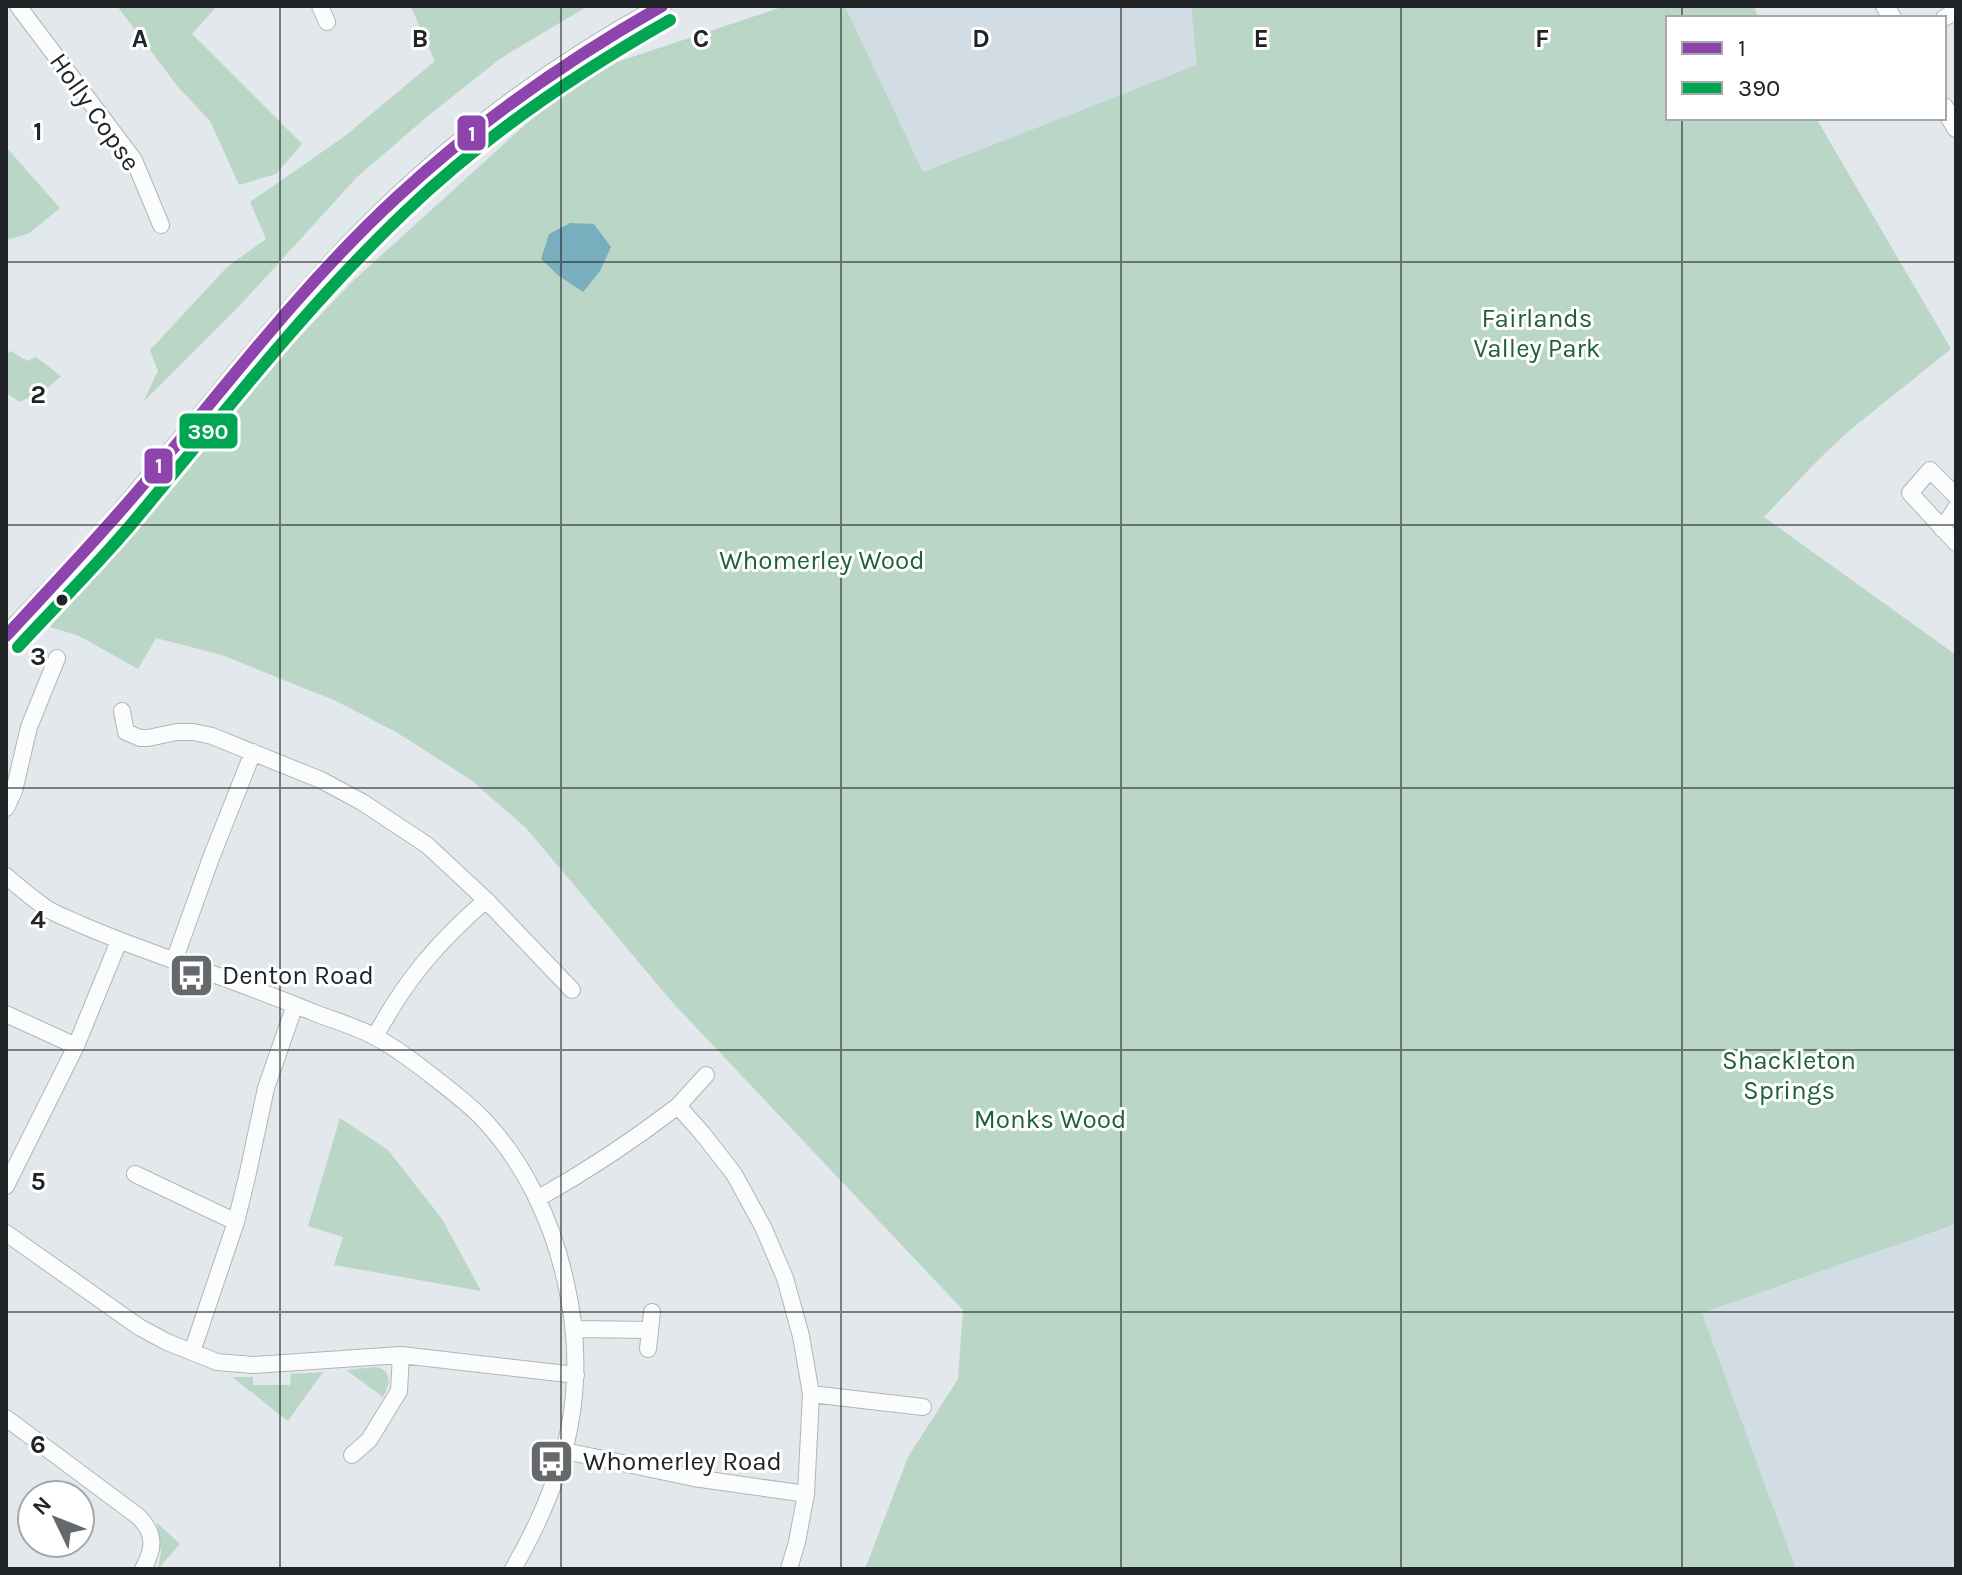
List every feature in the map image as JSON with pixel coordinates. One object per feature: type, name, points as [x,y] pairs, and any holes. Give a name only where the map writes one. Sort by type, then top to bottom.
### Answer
[{"type":"street","name":"Holly Copse","points":[[18,6],[134,160],[161,225]]},
{"type":"street","points":[[320,6],[327,22]]},
{"type":"street","points":[[6,636],[115,519],[307,290],[364,230],[436,163],[506,107],[568,62],[662,6]]},
{"type":"street","points":[[1946,110],[1956,128]]},
{"type":"street","points":[[1956,496],[1930,470],[1910,493],[1956,543]]},
{"type":"street","points":[[1942,529],[1956,508]]},
{"type":"street","points":[[6,808],[14,791],[29,727],[57,658]]},
{"type":"street","points":[[122,711],[126,732],[140,738],[177,732],[212,736],[321,780],[362,802],[427,845],[486,900],[572,990]]},
{"type":"street","points":[[174,961],[253,752]]},
{"type":"street","points":[[6,876],[51,911],[119,941],[375,1037],[456,1094],[483,1119],[507,1148],[537,1199],[560,1255],[571,1301],[576,1375],[574,1409],[565,1451],[545,1509],[513,1569]]},
{"type":"street","points":[[375,1037],[389,1009],[421,964],[456,926],[486,900]]},
{"type":"street","points":[[6,1186],[76,1046],[119,941]]},
{"type":"street","points":[[192,1352],[236,1222],[266,1088],[295,1005]]},
{"type":"street","points":[[6,1014],[76,1046]]},
{"type":"street","points":[[537,1199],[636,1139],[678,1106],[706,1075]]},
{"type":"street","points":[[678,1106],[734,1174],[763,1227],[785,1278],[801,1336],[811,1394],[806,1494],[789,1569]]},
{"type":"street","points":[[135,1174],[236,1222]]},
{"type":"street","points":[[6,1233],[127,1319],[167,1342],[217,1362],[253,1365],[401,1355],[576,1375]]},
{"type":"street","points":[[648,1349],[652,1312]]},
{"type":"street","points":[[574,1329],[650,1330]]},
{"type":"street","points":[[352,1455],[369,1440],[399,1391],[401,1355]]},
{"type":"street","points":[[811,1394],[923,1407]]},
{"type":"street","points":[[6,1418],[139,1517],[146,1525],[152,1545],[151,1555],[143,1569]]},
{"type":"street","points":[[565,1451],[694,1478],[806,1494]]},
{"type":"shaded area","points":[[845,6],[1191,6],[1198,65],[923,172]]},
{"type":"shaded area","points":[[1956,1224],[1956,1569],[1796,1569],[1702,1313]]},
{"type":"green space","points":[[117,6],[217,6],[192,34],[302,144],[276,174],[239,185],[210,121],[178,87]]},
{"type":"green space","points":[[588,6],[501,58],[357,177],[244,301],[143,402],[158,371],[150,350],[227,267],[266,239],[250,202],[345,136],[435,61],[411,7]]},
{"type":"green space","points":[[785,6],[845,6],[923,172],[1197,65],[1191,6],[1753,6],[1758,16],[1666,16],[1666,120],[1817,120],[1951,349],[1850,430],[1764,517],[1956,655],[1956,1224],[1702,1313],[1796,1569],[865,1569],[908,1457],[958,1379],[963,1310],[673,1003],[526,828],[471,780],[396,732],[336,701],[222,655],[156,638],[138,669],[79,636],[28,620],[352,282],[581,74]]},
{"type":"green space","points":[[6,147],[60,208],[28,234],[6,240]]},
{"type":"green space","points":[[11,351],[27,361],[36,357],[61,376],[49,387],[20,402],[6,393],[6,354]]},
{"type":"green space","points":[[340,1118],[388,1150],[442,1219],[481,1291],[334,1265],[343,1237],[308,1226]]},
{"type":"green space","points":[[376,1367],[388,1375],[383,1397],[346,1370]]},
{"type":"green space","points":[[323,1372],[288,1421],[232,1377],[253,1377],[253,1385],[290,1385],[291,1374]]},
{"type":"green space","points":[[157,1523],[180,1544],[158,1569],[161,1553]]},
{"type":"water","points":[[570,223],[594,224],[611,247],[600,271],[583,292],[541,259],[549,234]]},
{"type":"transit line","name":"1","points":[[6,636],[131,499],[299,298],[397,197],[459,143],[524,94],[662,6]]},
{"type":"transit line","name":"390","points":[[18,647],[129,527],[297,326],[405,212],[466,158],[532,108],[670,20]]},
{"type":"place","name":"Denton Road","points":[[191,975]]},
{"type":"place","name":"Whomerley Road","points":[[552,1461]]},
{"type":"park label","name":"Fairlands Valley Park","points":[[1537,333]]},
{"type":"park label","name":"Whomerley Wood","points":[[822,560]]},
{"type":"park label","name":"Shackleton Springs","points":[[1789,1075]]},
{"type":"park label","name":"Monks Wood","points":[[1050,1119]]}]
